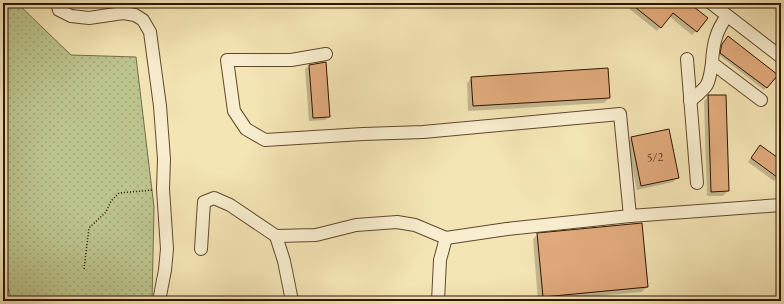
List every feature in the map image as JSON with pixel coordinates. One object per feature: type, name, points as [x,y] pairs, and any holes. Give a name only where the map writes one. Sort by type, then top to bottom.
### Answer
[{"type":"street","points":[[711,3],[781,57]]},
{"type":"street","points":[[55,5],[71,16],[89,18],[123,13],[135,14],[143,20],[150,32],[160,106],[164,159],[163,189],[166,249],[165,270],[159,301]]},
{"type":"street","points":[[690,101],[705,88],[710,80],[713,47],[720,26],[727,16]]},
{"type":"street","points":[[326,54],[291,60],[227,60],[234,111],[246,129],[265,140],[423,132],[620,114],[630,216]]},
{"type":"street","points":[[687,59],[698,183]]},
{"type":"street","points":[[712,63],[761,100]]},
{"type":"street","points":[[201,249],[204,202],[214,198],[230,205],[276,236],[316,235],[356,225],[398,222],[415,225],[446,238],[507,229],[630,216],[781,205]]},
{"type":"street","points":[[276,236],[284,261],[292,301]]},
{"type":"street","points":[[438,301],[440,260],[446,238]]},
{"type":"path","points":[[84,269],[89,228],[106,212],[111,201],[119,193],[163,189]]},
{"type":"green space","points":[[3,3],[17,3],[71,55],[136,57],[154,207],[152,301],[12,301],[3,273]]},
{"type":"building","points":[[630,3],[660,3],[666,8],[670,3],[689,3],[708,18],[697,32],[673,13],[661,28]]},
{"type":"building","points":[[728,36],[778,75],[767,88],[720,53],[722,44]]},
{"type":"building","points":[[326,62],[330,117],[313,118],[309,65]]},
{"type":"building","points":[[608,68],[610,98],[473,106],[471,77]]},
{"type":"building","points":[[708,95],[726,95],[729,191],[711,192]]},
{"type":"building","points":[[669,129],[679,178],[641,186],[631,137]]},
{"type":"building","points":[[760,145],[781,160],[781,180],[751,158]]},
{"type":"building","points":[[642,223],[648,287],[543,297],[537,233]]}]
